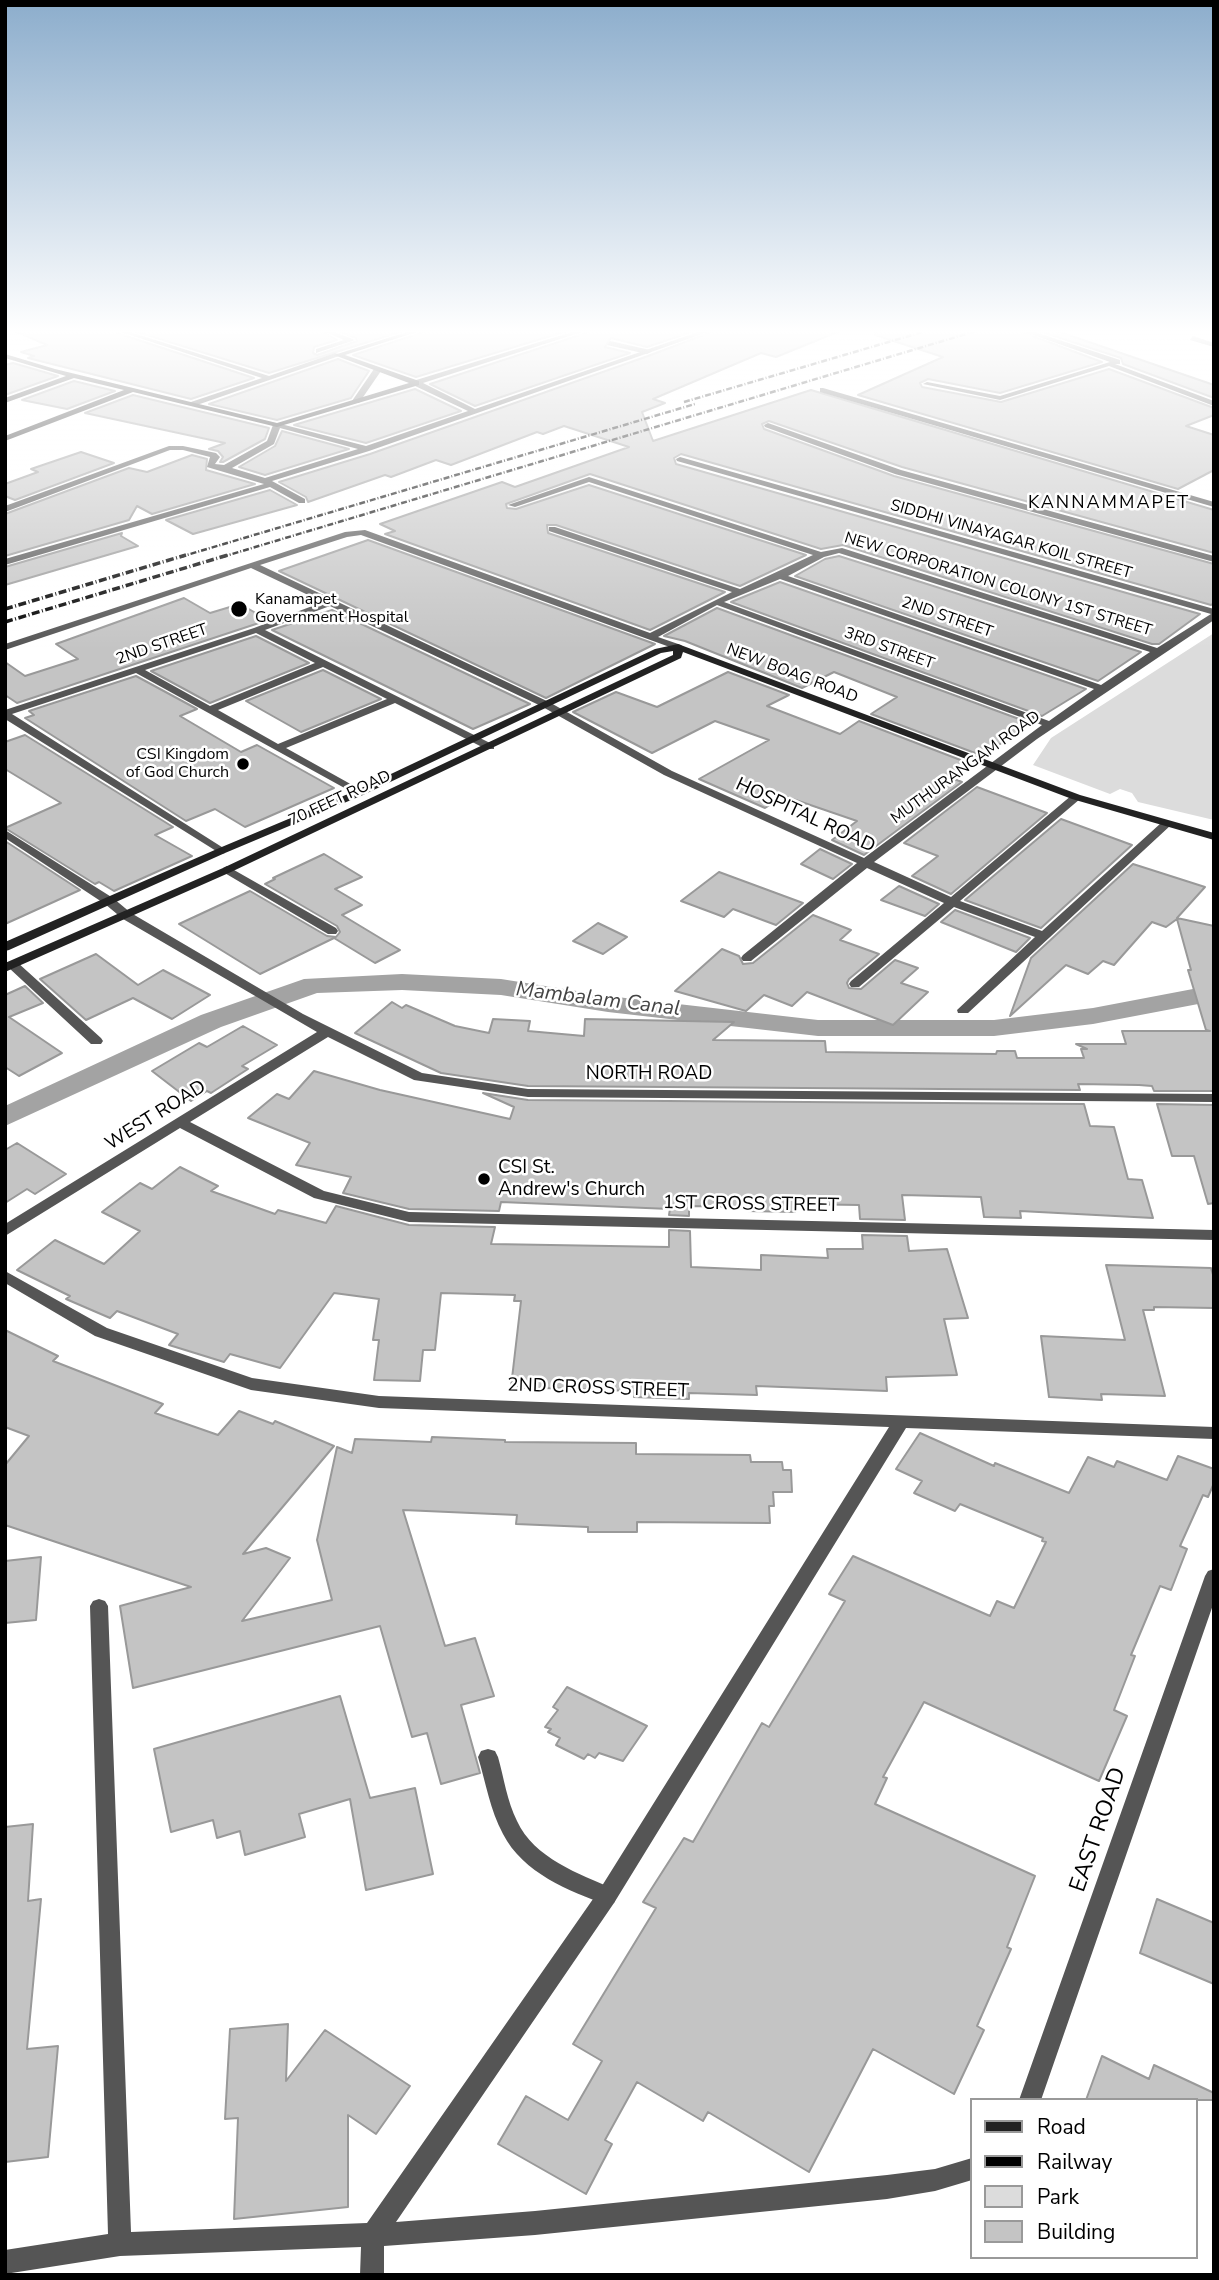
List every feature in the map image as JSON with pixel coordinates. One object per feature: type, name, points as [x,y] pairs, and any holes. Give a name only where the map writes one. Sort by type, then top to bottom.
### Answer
[{"type":"main road","points":[[5,947],[359,793],[658,651],[678,647]]},
{"type":"main road","name":"70 FEET ROAD","points":[[9,967],[127,916],[490,747],[678,656],[678,647]]},
{"type":"main road","name":"NEW BOAG ROAD","points":[[678,647],[1076,797],[1165,825],[1214,837]]},
{"type":"street","points":[[225,468],[271,442],[272,437]]},
{"type":"street","points":[[322,437],[366,449]]},
{"type":"street","points":[[5,562],[268,482],[399,437]]},
{"type":"street","points":[[802,437],[898,472],[1214,558]]},
{"type":"street","points":[[984,437],[1214,505]]},
{"type":"street","points":[[5,509],[169,448],[183,448],[215,456],[210,465],[268,482],[302,501]]},
{"type":"street","name":"SIDDHI VINAYAGAR KOIL STREET","points":[[680,459],[1214,614]]},
{"type":"street","name":"NEW CORPORATION COLONY 1ST STREET","points":[[512,505],[589,479],[821,555],[839,550],[1156,651]]},
{"type":"street","points":[[552,529],[741,592]]},
{"type":"street","name":"NEW BOAG ROAD","points":[[252,565],[362,532],[678,647]]},
{"type":"street","points":[[652,636],[716,602],[780,576],[821,555]]},
{"type":"street","points":[[5,647],[252,565],[545,704]]},
{"type":"street","name":"2ND STREET","points":[[780,576],[1104,689]]},
{"type":"street","name":"3RD STREET","points":[[716,602],[1051,725]]},
{"type":"street","name":"2ND STREET","points":[[5,714],[257,630],[328,603]]},
{"type":"street","name":"MUTHURANGAM ROAD","points":[[747,958],[864,862],[993,766],[1156,651],[1214,614]]},
{"type":"street","points":[[257,630],[490,747]]},
{"type":"street","points":[[209,710],[321,664]]},
{"type":"street","points":[[138,670],[359,793]]},
{"type":"street","points":[[279,747],[397,699]]},
{"type":"street","name":"HOSPITAL ROAD","points":[[545,704],[668,773],[952,902],[1044,936]]},
{"type":"street","points":[[5,714],[222,851]]},
{"type":"street","points":[[855,984],[1076,797]]},
{"type":"street","points":[[963,1010],[1165,825]]},
{"type":"street","name":"NORTH ROAD","points":[[5,833],[109,901],[127,916],[298,1017],[419,1077],[528,1093],[1214,1098]]},
{"type":"street","points":[[227,870],[332,930]]},
{"type":"street","points":[[9,967],[96,1041]]},
{"type":"street","name":"WEST ROAD","points":[[5,1231],[326,1032]]},
{"type":"street","name":"1ST CROSS STREET","points":[[181,1123],[319,1195],[408,1217],[1214,1235]]},
{"type":"street","name":"2ND CROSS STREET","points":[[5,1276],[101,1332],[251,1384],[379,1402],[1214,1433]]},
{"type":"street","points":[[372,2275],[373,2235],[607,1896],[901,1422]]},
{"type":"street","name":"EAST ROAD","points":[[1031,2098],[1214,1576]]},
{"type":"street","points":[[99,1606],[120,2244]]},
{"type":"street","points":[[488,1758],[511,1830],[537,1859],[557,1874],[607,1896]]},
{"type":"street","points":[[5,2262],[120,2244],[373,2235],[535,2224],[887,2187],[934,2180],[970,2170]]},
{"type":"green space","points":[[1214,633],[1214,820],[1138,802],[1132,793],[1120,789],[1110,794],[1033,765],[1051,738]]},
{"type":"building","points":[[199,437],[266,437],[220,462],[223,457],[218,451],[209,449],[225,443]]},
{"type":"building","points":[[279,437],[306,437],[349,449],[265,475],[239,467],[275,446]]},
{"type":"building","points":[[344,437],[383,437],[366,443]]},
{"type":"building","points":[[417,437],[523,437],[451,465],[436,460],[391,477],[385,475],[308,502],[306,497],[279,482]]},
{"type":"building","points":[[599,437],[652,437],[653,441],[664,437],[787,437],[894,476],[1214,564],[1214,603],[1211,605],[681,454],[674,458],[676,464],[1200,614],[1159,644],[1152,644],[843,545],[821,549],[590,474],[506,504],[507,508],[516,509],[589,485],[806,555],[740,586],[556,525],[547,525],[548,533],[725,592],[650,630],[385,534],[395,531],[380,524],[502,482],[515,487],[629,447]]},
{"type":"building","points":[[816,437],[970,437],[1214,510],[1214,553],[902,467]]},
{"type":"building","points":[[1002,437],[1214,437],[1214,470],[1178,489]]},
{"type":"building","points":[[81,452],[114,463],[15,500],[5,496],[5,484],[38,472],[31,469]]},
{"type":"building","points":[[192,455],[207,459],[206,470],[255,484],[152,514],[137,506],[129,520],[5,556],[5,514],[129,468],[147,472]]},
{"type":"building","points":[[270,490],[297,505],[193,534],[166,520]]},
{"type":"building","points":[[122,533],[121,536],[138,546],[5,585],[5,567]]},
{"type":"building","points":[[368,540],[655,644],[546,698],[279,571]]},
{"type":"building","points":[[839,556],[1141,652],[1098,681],[795,576],[825,559]]},
{"type":"building","points":[[780,582],[1086,689],[1042,716],[731,602]]},
{"type":"building","points":[[184,598],[210,613],[240,604],[268,620],[17,703],[5,695],[5,662],[25,676],[78,659],[56,644]]},
{"type":"building","points":[[717,608],[1030,723],[983,756],[871,714],[897,697],[834,672],[802,688],[685,641],[664,636]]},
{"type":"building","points":[[332,610],[530,704],[473,729],[272,630]]},
{"type":"building","points":[[256,636],[309,663],[210,703],[151,671]]},
{"type":"building","points":[[323,670],[381,699],[301,732],[246,701]]},
{"type":"building","points":[[728,672],[789,695],[767,706],[840,734],[859,721],[971,764],[952,778],[962,782],[864,855],[832,840],[857,821],[784,796],[765,808],[699,779],[769,740],[715,721],[652,753],[573,712],[616,692],[657,707]]},
{"type":"building","points":[[136,676],[197,709],[180,716],[241,752],[257,745],[334,788],[245,827],[215,809],[186,821],[25,718],[34,715],[29,711]]},
{"type":"building","points":[[25,735],[173,827],[155,835],[192,856],[114,891],[99,882],[95,884],[5,828],[61,803],[5,769],[5,742]]},
{"type":"building","points":[[977,787],[1047,813],[951,894],[912,876],[938,856],[904,843]]},
{"type":"building","points":[[1061,819],[1132,845],[1041,928],[965,900]]},
{"type":"building","points":[[5,841],[80,890],[5,924]]},
{"type":"building","points":[[820,849],[852,864],[833,879],[801,864]]},
{"type":"building","points":[[324,854],[362,877],[335,889],[362,905],[342,915],[400,950],[375,963],[334,938],[260,974],[179,924],[250,891],[327,936],[336,937],[340,932],[337,926],[265,884]]},
{"type":"building","points":[[1133,864],[1205,887],[1177,918],[1214,926],[1214,1091],[1154,1091],[1152,1086],[1078,1084],[1080,1090],[528,1086],[441,1073],[355,1033],[392,1002],[402,1008],[406,1005],[455,1026],[489,1033],[493,1019],[530,1021],[528,1031],[584,1036],[585,1019],[734,1022],[713,1040],[825,1041],[826,1052],[996,1054],[997,1051],[1015,1051],[1017,1058],[1084,1058],[1081,1049],[1087,1049],[1076,1044],[1126,1044],[1122,1031],[1210,1031],[1206,1030],[1188,970],[1191,970],[1177,919],[1166,927],[1152,922],[1114,965],[1103,961],[1088,974],[1066,965],[1010,1016],[1031,958]]},
{"type":"building","points":[[719,872],[803,903],[776,925],[733,909],[724,917],[681,901]]},
{"type":"building","points":[[899,886],[939,904],[925,916],[881,900]]},
{"type":"building","points":[[955,910],[1030,938],[1016,952],[941,922]]},
{"type":"building","points":[[813,915],[851,930],[840,940],[879,954],[849,979],[849,988],[861,989],[895,960],[918,968],[901,983],[928,992],[893,1025],[807,992],[792,1006],[764,995],[746,1011],[675,991],[722,949],[739,956],[743,964],[753,963]]},
{"type":"building","points":[[598,923],[627,937],[603,954],[573,941]]},
{"type":"building","points":[[96,954],[138,985],[163,970],[210,995],[172,1019],[133,998],[86,1020],[40,979]]},
{"type":"building","points":[[25,986],[43,1003],[9,1017],[62,1053],[19,1076],[5,1067],[5,995]]},
{"type":"building","points":[[243,1026],[277,1045],[242,1066],[248,1069],[211,1093],[207,1091],[191,1101],[152,1071],[199,1043],[207,1047]]},
{"type":"building","points":[[314,1071],[380,1090],[510,1119],[514,1107],[483,1093],[528,1100],[1084,1104],[1090,1126],[1114,1127],[1128,1179],[1142,1180],[1153,1218],[1020,1211],[1021,1218],[984,1217],[981,1197],[902,1195],[905,1220],[860,1219],[859,1205],[794,1204],[795,1212],[747,1211],[747,1207],[689,1206],[689,1216],[669,1215],[670,1209],[501,1202],[499,1211],[409,1209],[343,1193],[351,1177],[296,1165],[310,1143],[248,1118],[277,1094],[289,1099]]},
{"type":"building","points":[[1157,1104],[1214,1105],[1214,1203],[1208,1204],[1194,1156],[1172,1156]]},
{"type":"building","points":[[17,1143],[66,1174],[35,1194],[27,1189],[5,1203],[5,1150]]},
{"type":"building","points":[[180,1167],[218,1186],[211,1191],[275,1214],[278,1210],[326,1223],[336,1206],[409,1225],[495,1227],[491,1244],[669,1247],[669,1230],[690,1231],[691,1267],[761,1270],[761,1255],[828,1258],[827,1249],[863,1249],[862,1235],[907,1236],[909,1251],[947,1249],[968,1318],[944,1319],[957,1375],[886,1377],[887,1391],[756,1386],[757,1395],[689,1393],[689,1399],[634,1397],[634,1391],[511,1387],[521,1301],[514,1301],[515,1295],[441,1293],[435,1350],[423,1350],[420,1381],[374,1380],[379,1340],[373,1340],[379,1299],[334,1293],[280,1368],[230,1354],[224,1362],[169,1345],[178,1334],[117,1311],[110,1318],[66,1299],[70,1296],[17,1270],[55,1240],[104,1264],[140,1231],[102,1212],[140,1183],[152,1189]]},
{"type":"building","points":[[1106,1265],[1211,1268],[1214,1278],[1214,1308],[1154,1307],[1154,1310],[1143,1310],[1165,1396],[1101,1394],[1102,1400],[1049,1397],[1041,1336],[1125,1340]]},
{"type":"building","points":[[5,1330],[58,1356],[53,1361],[163,1404],[155,1413],[218,1435],[239,1411],[273,1424],[275,1421],[334,1446],[243,1554],[266,1548],[290,1558],[242,1621],[332,1600],[317,1540],[337,1447],[352,1453],[355,1439],[431,1442],[432,1437],[505,1442],[636,1443],[636,1454],[750,1455],[751,1462],[782,1462],[783,1470],[791,1470],[792,1492],[773,1492],[774,1506],[769,1506],[770,1523],[637,1522],[637,1532],[588,1532],[588,1527],[516,1524],[517,1515],[403,1510],[445,1646],[475,1638],[494,1696],[461,1705],[480,1773],[441,1784],[427,1733],[412,1737],[380,1626],[133,1688],[120,1606],[191,1587],[5,1525],[5,1465],[29,1436],[5,1427]]},
{"type":"building","points":[[920,1433],[994,1466],[995,1463],[1069,1493],[1088,1457],[1114,1467],[1117,1461],[1167,1480],[1178,1456],[1214,1469],[1214,1483],[1208,1497],[1203,1495],[1180,1546],[1187,1549],[1171,1590],[1160,1586],[1131,1655],[1135,1656],[1114,1710],[1127,1716],[1099,1781],[924,1702],[883,1777],[887,1778],[875,1804],[1035,1876],[1007,1947],[1011,1949],[977,2026],[984,2030],[954,2094],[873,2049],[809,2172],[708,2112],[703,2121],[637,2082],[605,2140],[612,2144],[586,2194],[498,2144],[526,2096],[568,2120],[602,2061],[573,2044],[656,1908],[643,1902],[684,1838],[693,1842],[762,1723],[769,1727],[845,1601],[829,1594],[853,1556],[990,1616],[997,1601],[1014,1608],[1046,1542],[1042,1541],[1043,1538],[960,1504],[955,1511],[914,1493],[922,1481],[896,1469]]},
{"type":"building","points":[[41,1557],[36,1620],[5,1623],[5,1561]]},
{"type":"building","points":[[567,1687],[647,1726],[623,1761],[599,1753],[595,1758],[588,1754],[584,1759],[556,1745],[560,1738],[548,1732],[551,1729],[545,1727],[558,1710],[553,1707]]},
{"type":"building","points":[[340,1696],[370,1798],[415,1788],[433,1874],[366,1890],[350,1799],[299,1814],[305,1837],[245,1855],[240,1831],[217,1838],[213,1820],[171,1832],[154,1749]]},
{"type":"building","points":[[33,1824],[28,1901],[41,1899],[27,2049],[58,2046],[48,2157],[5,2162],[5,1827]]},
{"type":"building","points":[[1157,1899],[1214,1923],[1214,1984],[1140,1953]]},
{"type":"building","points":[[288,2024],[286,2081],[325,2030],[410,2086],[376,2134],[348,2115],[348,2207],[234,2219],[238,2118],[225,2119],[230,2029]]},
{"type":"building","points":[[1102,2056],[1149,2079],[1154,2065],[1214,2093],[1214,2100],[1087,2098]]},
{"type":"waterway","name":"Mambalam Canal","points":[[5,1117],[211,1021],[314,985],[402,982],[501,987],[608,1004],[818,1028],[994,1028],[1093,1016],[1214,993]]},
{"type":"railway","points":[[180,557],[583,437]]},
{"type":"railway","points":[[222,557],[621,437]]},
{"type":"railway","points":[[5,609],[186,555]]},
{"type":"railway","points":[[5,622],[228,555]]},
{"type":"place","name":"Kanamapet Government Hospital","points":[[239,609]]},
{"type":"place","name":"CSI Kingdom of God Church","points":[[243,764]]},
{"type":"place","name":"CSI St. Andrew's Church","points":[[484,1179]]},
{"type":"district","name":"KANNAMMAPET","points":[[1109,504]]}]
